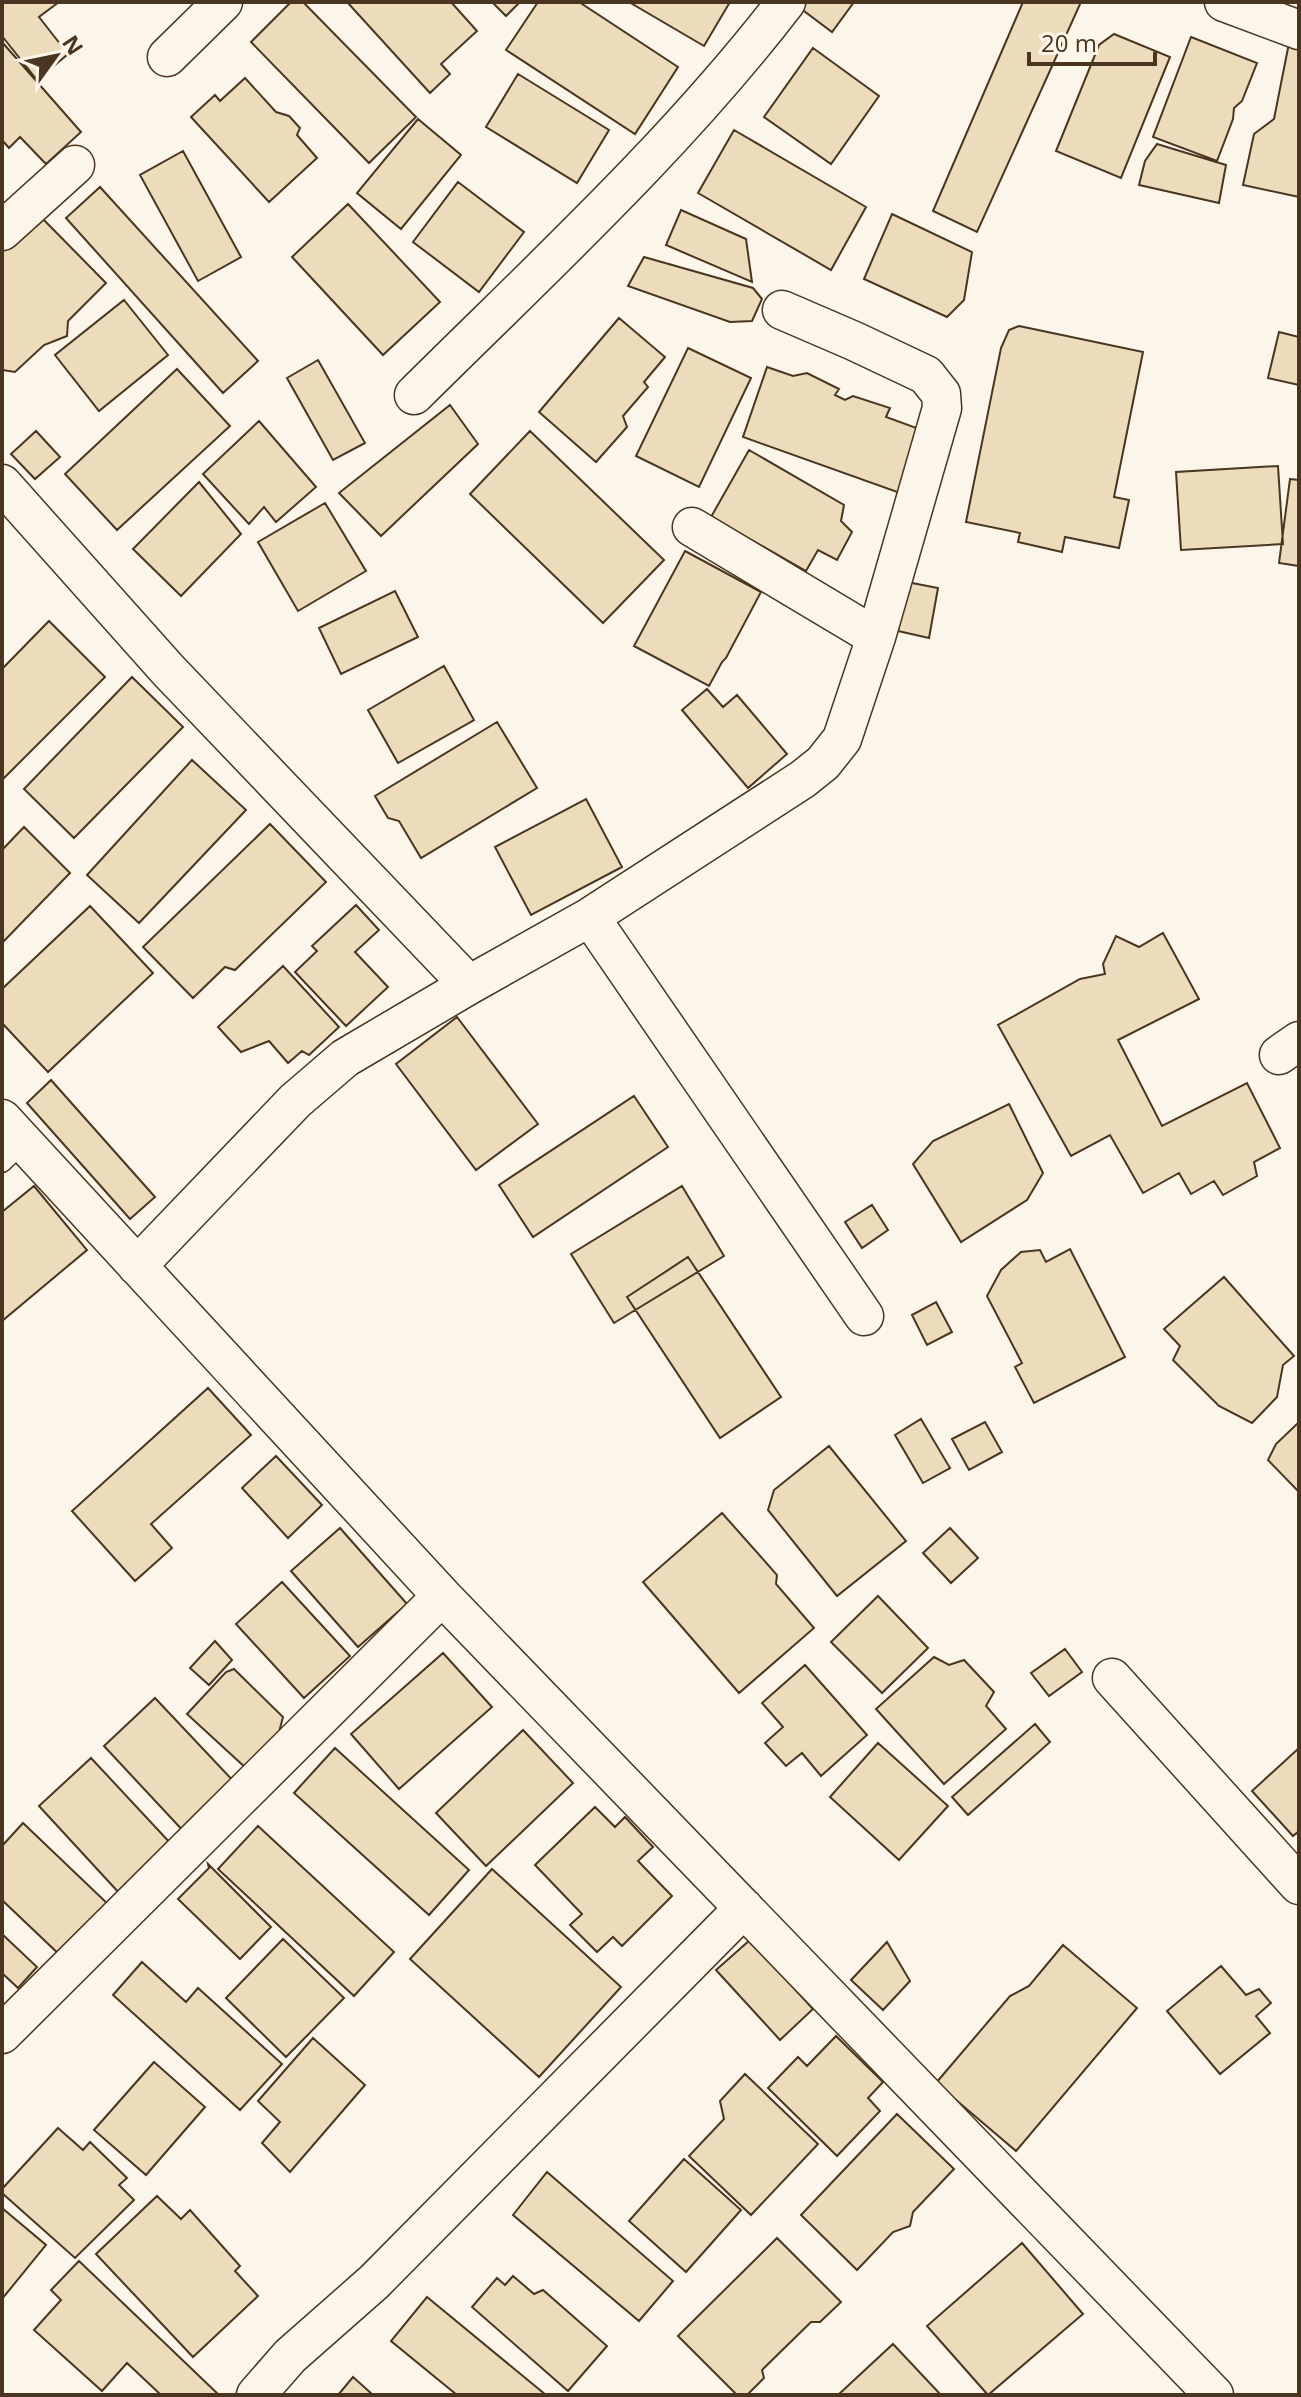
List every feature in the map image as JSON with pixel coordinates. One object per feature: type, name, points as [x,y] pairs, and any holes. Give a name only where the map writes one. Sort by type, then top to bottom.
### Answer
[{"type":"street","points":[[167,57],[223,2]]},
{"type":"street","points":[[414,395],[667,143],[717,88],[786,2]]},
{"type":"street","points":[[1224,2],[1299,30]]},
{"type":"street","points":[[2,231],[75,165]]},
{"type":"street","points":[[137,1266],[295,1101],[345,1058],[590,917],[803,779],[823,763],[842,739],[876,637],[942,408],[941,394],[926,375],[782,310]]},
{"type":"street","points":[[2,484],[168,670],[469,985]]},
{"type":"street","points":[[692,527],[876,637]]},
{"type":"street","points":[[590,917],[864,1316]]},
{"type":"street","points":[[9,1142],[137,1266],[442,1596],[1214,2395]]},
{"type":"street","points":[[2,2034],[442,1596]]},
{"type":"street","points":[[1112,1678],[1299,1885]]},
{"type":"street","points":[[256,2395],[290,2356],[374,2282],[744,1908]]},
{"type":"building","points":[[2,2],[59,2],[39,17],[68,54],[37,80],[2,36]]},
{"type":"building","points":[[291,2],[303,2],[416,117],[369,163],[251,42]]},
{"type":"building","points":[[347,2],[451,2],[477,31],[441,64],[450,74],[430,93]]},
{"type":"building","points":[[492,2],[520,2],[506,16]]},
{"type":"building","points":[[538,2],[579,2],[678,67],[635,134],[506,50]]},
{"type":"building","points":[[629,2],[730,2],[704,46]]},
{"type":"building","points":[[804,2],[854,2],[832,32],[800,8]]},
{"type":"building","points":[[1023,2],[1081,2],[977,232],[933,211]]},
{"type":"building","points":[[1114,34],[1170,57],[1121,178],[1056,151],[1099,45]]},
{"type":"building","points":[[1191,37],[1257,63],[1242,101],[1234,108],[1233,119],[1217,161],[1153,137]]},
{"type":"building","points":[[2,42],[81,132],[46,164],[20,137],[9,148],[2,140]]},
{"type":"building","points":[[1289,43],[1299,45],[1299,197],[1243,185],[1254,134],[1274,119]]},
{"type":"building","points":[[813,48],[879,96],[831,164],[764,117]]},
{"type":"building","points":[[518,74],[609,130],[577,183],[486,127]]},
{"type":"building","points":[[245,78],[276,112],[289,116],[300,128],[297,135],[317,158],[269,202],[191,117],[215,95],[220,101]]},
{"type":"building","points":[[418,119],[461,155],[401,229],[357,193]]},
{"type":"building","points":[[734,130],[866,207],[831,270],[698,193]]},
{"type":"building","points":[[1157,144],[1226,165],[1219,203],[1139,185],[1145,161]]},
{"type":"building","points":[[183,151],[241,257],[198,281],[140,175]]},
{"type":"building","points":[[458,182],[524,232],[479,292],[413,242]]},
{"type":"building","points":[[100,187],[258,361],[223,393],[66,218]]},
{"type":"building","points":[[348,204],[440,302],[383,355],[292,257]]},
{"type":"building","points":[[681,210],[746,239],[752,282],[666,245]]},
{"type":"building","points":[[37,213],[106,283],[68,321],[67,336],[44,345],[15,372],[2,370],[2,248]]},
{"type":"building","points":[[892,214],[972,252],[964,300],[947,317],[864,279]]},
{"type":"building","points":[[644,257],[753,288],[762,299],[752,321],[730,322],[628,286]]},
{"type":"building","points":[[124,300],[168,355],[99,411],[55,355]]},
{"type":"building","points":[[619,318],[665,357],[644,382],[648,387],[623,416],[627,427],[596,462],[539,412]]},
{"type":"building","points":[[1019,326],[1143,352],[1114,497],[1129,500],[1119,548],[1065,537],[1062,552],[1018,542],[1020,533],[966,522],[1001,348],[1009,330]]},
{"type":"building","points":[[1279,332],[1299,337],[1299,385],[1268,378]]},
{"type":"building","points":[[688,348],[751,378],[699,487],[636,456]]},
{"type":"building","points":[[318,360],[365,443],[333,460],[287,378]]},
{"type":"building","points":[[767,367],[793,376],[807,373],[839,389],[835,395],[845,400],[853,396],[890,408],[886,417],[922,430],[900,493],[743,437]]},
{"type":"building","points":[[177,369],[230,426],[117,530],[65,474]]},
{"type":"building","points":[[450,405],[478,444],[381,536],[339,493]]},
{"type":"building","points":[[259,421],[316,487],[276,522],[264,507],[249,524],[203,474]]},
{"type":"building","points":[[36,431],[60,457],[35,479],[11,454]]},
{"type":"building","points":[[530,431],[664,560],[603,623],[470,494]]},
{"type":"building","points":[[749,450],[844,505],[841,521],[852,532],[837,560],[818,550],[806,571],[711,517]]},
{"type":"building","points":[[1278,466],[1283,544],[1181,550],[1176,472]]},
{"type":"building","points":[[1290,479],[1299,480],[1299,566],[1279,563]]},
{"type":"building","points":[[199,482],[241,534],[181,596],[133,549]]},
{"type":"building","points":[[325,503],[366,571],[298,611],[258,542]]},
{"type":"building","points":[[685,551],[761,592],[709,686],[634,646]]},
{"type":"building","points":[[907,582],[938,588],[929,638],[898,631]]},
{"type":"building","points":[[395,591],[418,637],[341,674],[319,628]]},
{"type":"building","points":[[49,621],[105,677],[2,780],[2,669]]},
{"type":"building","points":[[444,666],[474,720],[398,763],[368,710]]},
{"type":"building","points":[[132,677],[183,727],[74,838],[24,789]]},
{"type":"building","points":[[707,689],[723,707],[737,695],[787,754],[748,788],[682,710]]},
{"type":"building","points":[[497,722],[537,788],[421,858],[399,821],[388,818],[375,796]]},
{"type":"building","points":[[192,760],[246,810],[139,923],[87,875]]},
{"type":"building","points":[[586,799],[622,867],[531,915],[495,847]]},
{"type":"building","points":[[270,824],[326,882],[235,970],[225,967],[193,998],[143,947]]},
{"type":"building","points":[[24,827],[70,873],[2,943],[2,850]]},
{"type":"building","points":[[356,905],[379,930],[355,952],[388,987],[346,1026],[295,972],[317,951],[312,946]]},
{"type":"building","points":[[90,906],[153,973],[48,1072],[2,1023],[2,989]]},
{"type":"building","points":[[1163,933],[1199,999],[1118,1040],[1162,1126],[1247,1083],[1280,1148],[1254,1162],[1257,1176],[1223,1195],[1214,1181],[1191,1194],[1179,1173],[1143,1193],[1110,1135],[1071,1156],[998,1025],[1080,979],[1105,974],[1103,964],[1116,936],[1139,947]]},
{"type":"building","points":[[283,966],[339,1027],[309,1055],[302,1051],[288,1063],[269,1041],[241,1052],[218,1027]]},
{"type":"building","points":[[457,1017],[538,1124],[476,1170],[396,1064]]},
{"type":"building","points":[[51,1080],[155,1197],[130,1219],[27,1103]]},
{"type":"building","points":[[634,1096],[668,1147],[533,1237],[499,1185]]},
{"type":"building","points":[[1009,1104],[1043,1173],[1027,1200],[961,1242],[913,1164],[933,1141]]},
{"type":"building","points":[[34,1186],[87,1250],[2,1321],[2,1212]]},
{"type":"building","points":[[682,1186],[724,1256],[614,1323],[571,1254]]},
{"type":"building","points":[[872,1205],[888,1230],[862,1248],[845,1222]]},
{"type":"building","points":[[1070,1249],[1125,1357],[1034,1403],[1015,1367],[1022,1363],[987,1296],[1001,1270],[1021,1252],[1040,1250],[1046,1262]]},
{"type":"building","points":[[688,1257],[781,1397],[720,1438],[627,1297]]},
{"type":"building","points":[[1224,1277],[1294,1356],[1283,1365],[1277,1397],[1252,1423],[1219,1406],[1173,1360],[1180,1346],[1164,1329]]},
{"type":"building","points":[[936,1302],[952,1332],[927,1345],[912,1315]]},
{"type":"building","points":[[208,1388],[251,1435],[151,1524],[172,1548],[135,1581],[72,1511]]},
{"type":"building","points":[[921,1419],[950,1468],[923,1483],[895,1435]]},
{"type":"building","points":[[985,1422],[1002,1452],[969,1470],[952,1439]]},
{"type":"building","points":[[1299,1422],[1299,1492],[1268,1460],[1276,1444]]},
{"type":"building","points":[[829,1446],[906,1541],[837,1596],[768,1510],[774,1490]]},
{"type":"building","points":[[276,1456],[322,1505],[288,1538],[242,1488]]},
{"type":"building","points":[[722,1513],[777,1575],[776,1584],[814,1628],[739,1693],[643,1582]]},
{"type":"building","points":[[340,1528],[407,1604],[358,1647],[291,1571]]},
{"type":"building","points":[[950,1528],[978,1558],[951,1583],[923,1553]]},
{"type":"building","points":[[282,1582],[350,1656],[304,1698],[236,1624]]},
{"type":"building","points":[[878,1596],[928,1648],[882,1693],[831,1642]]},
{"type":"building","points":[[215,1641],[232,1660],[209,1685],[190,1668]]},
{"type":"building","points":[[1065,1649],[1082,1672],[1049,1696],[1031,1673]]},
{"type":"building","points":[[443,1653],[492,1707],[399,1789],[351,1734]]},
{"type":"building","points":[[934,1657],[949,1665],[964,1660],[994,1692],[986,1706],[1006,1729],[944,1784],[876,1709]]},
{"type":"building","points":[[805,1665],[867,1735],[821,1776],[802,1753],[786,1766],[765,1743],[783,1727],[762,1703]]},
{"type":"building","points":[[234,1669],[283,1717],[278,1736],[247,1769],[187,1714],[226,1672]]},
{"type":"building","points":[[155,1698],[238,1786],[187,1835],[104,1746]]},
{"type":"building","points":[[1035,1724],[1050,1742],[968,1815],[952,1797]]},
{"type":"building","points":[[523,1730],[573,1783],[486,1866],[436,1813]]},
{"type":"building","points":[[878,1743],[948,1806],[899,1860],[830,1797]]},
{"type":"building","points":[[335,1748],[469,1870],[429,1915],[294,1793]]},
{"type":"building","points":[[1299,1748],[1299,1831],[1293,1836],[1252,1791]]},
{"type":"building","points":[[91,1758],[173,1846],[121,1895],[39,1806]]},
{"type":"building","points":[[595,1807],[615,1827],[625,1817],[653,1847],[638,1861],[672,1896],[622,1946],[613,1937],[597,1952],[570,1925],[582,1914],[535,1865]]},
{"type":"building","points":[[23,1823],[111,1907],[63,1958],[2,1900],[2,1846]]},
{"type":"building","points":[[258,1826],[394,1952],[354,1996],[218,1869]]},
{"type":"building","points":[[208,1864],[271,1927],[240,1959],[178,1899],[209,1868]]},
{"type":"building","points":[[492,1869],[621,1987],[539,2077],[410,1959]]},
{"type":"building","points":[[2,1934],[37,1967],[18,1988],[2,1973]]},
{"type":"building","points":[[283,1939],[344,1998],[286,2057],[226,1998]]},
{"type":"building","points":[[750,1940],[813,2009],[780,2040],[716,1970]]},
{"type":"building","points":[[887,1942],[910,1981],[883,2010],[851,1980]]},
{"type":"building","points":[[1063,1945],[1137,2008],[1016,2151],[936,2083],[1010,1996],[1029,1986]]},
{"type":"building","points":[[142,1962],[186,2002],[198,1988],[282,2064],[240,2110],[113,1995]]},
{"type":"building","points":[[1221,1966],[1246,1995],[1259,1989],[1271,2003],[1256,2016],[1270,2033],[1220,2074],[1167,2011]]},
{"type":"building","points":[[836,2036],[883,2082],[868,2098],[880,2111],[837,2156],[768,2088],[798,2057],[807,2066]]},
{"type":"building","points":[[313,2038],[365,2085],[290,2172],[262,2143],[280,2122],[258,2101]]},
{"type":"building","points":[[154,2062],[205,2107],[146,2175],[94,2130]]},
{"type":"building","points":[[745,2074],[818,2144],[751,2215],[689,2156],[724,2119],[720,2101]]},
{"type":"building","points":[[897,2114],[954,2169],[913,2212],[910,2226],[893,2232],[857,2270],[801,2215]]},
{"type":"building","points":[[58,2128],[83,2150],[90,2142],[127,2178],[119,2185],[134,2200],[75,2258],[2,2193],[2,2189]]},
{"type":"building","points":[[684,2159],[741,2210],[686,2272],[629,2221]]},
{"type":"building","points":[[547,2172],[673,2281],[639,2321],[513,2215]]},
{"type":"building","points":[[157,2196],[181,2219],[190,2210],[240,2266],[235,2271],[258,2296],[193,2357],[96,2254]]},
{"type":"building","points":[[2,2208],[46,2245],[2,2299]]},
{"type":"building","points":[[777,2238],[841,2302],[820,2322],[811,2322],[762,2370],[764,2378],[747,2395],[737,2395],[678,2336]]},
{"type":"building","points":[[1022,2243],[1083,2314],[988,2395],[927,2326]]},
{"type":"building","points":[[79,2261],[219,2395],[161,2395],[127,2363],[102,2391],[34,2330],[61,2300],[51,2290]]},
{"type":"building","points":[[513,2276],[534,2294],[543,2290],[607,2346],[568,2391],[472,2307],[497,2278],[505,2285]]},
{"type":"building","points":[[427,2297],[546,2395],[457,2395],[391,2341]]},
{"type":"building","points":[[893,2344],[941,2395],[838,2395]]},
{"type":"building","points":[[353,2377],[373,2395],[338,2395]]}]
